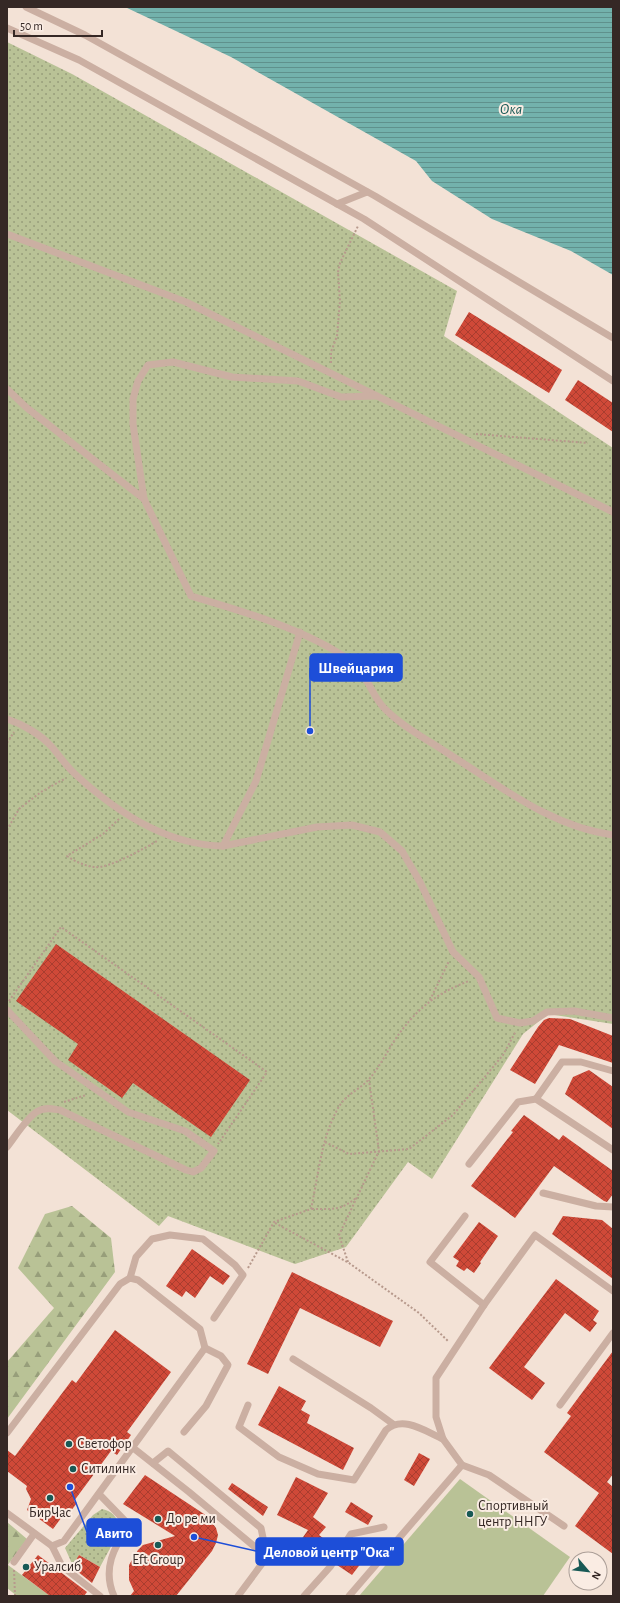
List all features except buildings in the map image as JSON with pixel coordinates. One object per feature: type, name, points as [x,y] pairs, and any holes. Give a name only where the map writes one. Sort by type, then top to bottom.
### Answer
[{"type":"lane","points":[[26,7],[85,35],[367,192],[613,338]]},
{"type":"lane","points":[[7,28],[79,60],[362,218],[613,381]]},
{"type":"lane","points":[[337,204],[367,192]]},
{"type":"lane","points":[[7,234],[186,302],[613,512]]},
{"type":"lane","points":[[376,396],[341,397],[298,381],[232,377],[173,362],[148,365],[138,381],[133,399],[134,424],[144,499],[191,596],[300,632],[349,659],[367,679],[384,708],[405,725],[533,808],[560,821],[592,832],[613,835]]},
{"type":"lane","points":[[7,389],[27,408],[144,499]]},
{"type":"lane","points":[[223,846],[256,781],[300,632]]},
{"type":"lane","points":[[7,719],[20,723],[49,744],[74,774],[124,814],[166,835],[207,846],[223,846],[317,828],[352,825],[380,832],[402,851],[420,882],[453,952],[479,977],[496,1018],[520,1022],[533,1021],[547,1012],[574,1011],[613,1018]]},
{"type":"lane","points":[[7,1010],[56,1061],[128,1112],[185,1131],[214,1151],[202,1168],[193,1172],[60,1110],[50,1108],[39,1110],[32,1116],[7,1147]]},
{"type":"lane","points":[[536,1099],[562,1062],[581,1062],[613,1071]]},
{"type":"lane","points":[[469,1164],[518,1102],[536,1099],[613,1150]]},
{"type":"lane","points":[[543,1193],[596,1206],[613,1207]]},
{"type":"lane","points":[[465,1216],[430,1262],[484,1305]]},
{"type":"lane","points":[[564,1526],[489,1475],[462,1465],[443,1439],[436,1417],[436,1378],[484,1305],[535,1235],[613,1291]]},
{"type":"lane","points":[[7,1433],[120,1284],[130,1278],[136,1256],[152,1239],[170,1236],[203,1239],[235,1265],[243,1275],[214,1318]]},
{"type":"lane","points":[[130,1278],[138,1280],[200,1329],[205,1348]]},
{"type":"lane","points":[[560,1405],[613,1333]]},
{"type":"lane","points":[[184,1432],[206,1406],[228,1365],[222,1356],[205,1348]]},
{"type":"lane","points":[[52,1546],[64,1541],[205,1348]]},
{"type":"lane","points":[[293,1359],[371,1408],[393,1424]]},
{"type":"lane","points":[[248,1405],[239,1427],[279,1457],[318,1474],[354,1480],[386,1430],[393,1424],[408,1423],[443,1439]]},
{"type":"lane","points":[[132,1446],[267,1557]]},
{"type":"lane","points":[[153,1463],[168,1451],[261,1528],[267,1557],[238,1596]]},
{"type":"lane","points":[[349,1596],[462,1465]]},
{"type":"lane","points":[[99,1494],[130,1525],[115,1547],[109,1569],[110,1588],[114,1596]]},
{"type":"lane","points":[[7,1513],[52,1546],[62,1566],[100,1596]]},
{"type":"lane","points":[[304,1596],[330,1567],[351,1534],[384,1527]]},
{"type":"lane","points":[[14,1562],[34,1534]]},
{"type":"path","points":[[332,373],[331,352],[337,336],[340,301],[338,272],[340,263],[362,218]]},
{"type":"path","points":[[472,433],[588,443]]},
{"type":"path","points":[[7,743],[20,723]]},
{"type":"path","points":[[7,830],[19,809],[41,792],[74,774]]},
{"type":"path","points":[[124,814],[103,834],[67,856],[80,864],[97,868],[137,854],[166,835]]},
{"type":"path","points":[[7,1004],[61,927],[267,1072],[214,1151]]},
{"type":"path","points":[[429,1001],[453,952]]},
{"type":"path","points":[[311,1209],[324,1142],[335,1113],[343,1099],[369,1079],[402,1030],[429,1001],[447,989],[479,977]]},
{"type":"path","points":[[324,1142],[349,1154],[408,1149],[454,1115],[503,1056],[520,1022]]},
{"type":"path","points":[[349,1263],[339,1235],[379,1151],[369,1079]]},
{"type":"path","points":[[63,1102],[86,1094]]},
{"type":"path","points":[[243,1275],[274,1222],[311,1209],[334,1209],[346,1206],[357,1197]]},
{"type":"path","points":[[274,1222],[349,1263],[419,1313],[456,1348]]},
{"type":"path","points":[[14,1562],[15,1595]]},
{"type":"green space","points":[[7,42],[72,74],[457,291],[444,336],[613,448],[613,1024],[548,1014],[523,1034],[432,1179],[408,1162],[346,1247],[295,1264],[168,1216],[159,1226],[7,1110]]},
{"type":"green space","points":[[72,1206],[111,1238],[115,1272],[7,1419],[7,1362],[54,1308],[18,1268],[45,1214]]},
{"type":"green space","name":"Спортивный центр ННГУ","points":[[460,1479],[568,1556],[568,1560],[543,1596],[359,1596]]},
{"type":"green space","points":[[102,1509],[109,1511],[114,1516],[121,1528],[100,1567],[79,1555],[73,1566],[65,1548],[93,1515]]},
{"type":"green space","points":[[7,1522],[27,1539],[7,1566]]},
{"type":"green space","points":[[8,1565],[50,1596],[17,1596],[7,1588]]},
{"type":"water","name":"Ока","points":[[125,7],[613,7],[613,275],[571,251],[492,219],[432,181],[416,161],[231,57]]},
{"type":"place","name":"Швейцария","points":[[310,731]]},
{"type":"place","name":"Светофор","points":[[69,1444]]},
{"type":"place","name":"Ситилинк","points":[[73,1469]]},
{"type":"place","name":"Авито","points":[[70,1487]]},
{"type":"place","name":"БирЧас","points":[[50,1498]]},
{"type":"place","name":"Спортивный центр ННГУ","points":[[470,1514]]},
{"type":"place","name":"До ре ми","points":[[158,1519]]},
{"type":"place","name":"Деловой центр \"Ока\"","points":[[194,1537]]},
{"type":"place","name":"Eft Group","points":[[158,1545]]},
{"type":"place","name":"Уралсиб","points":[[26,1567]]}]
